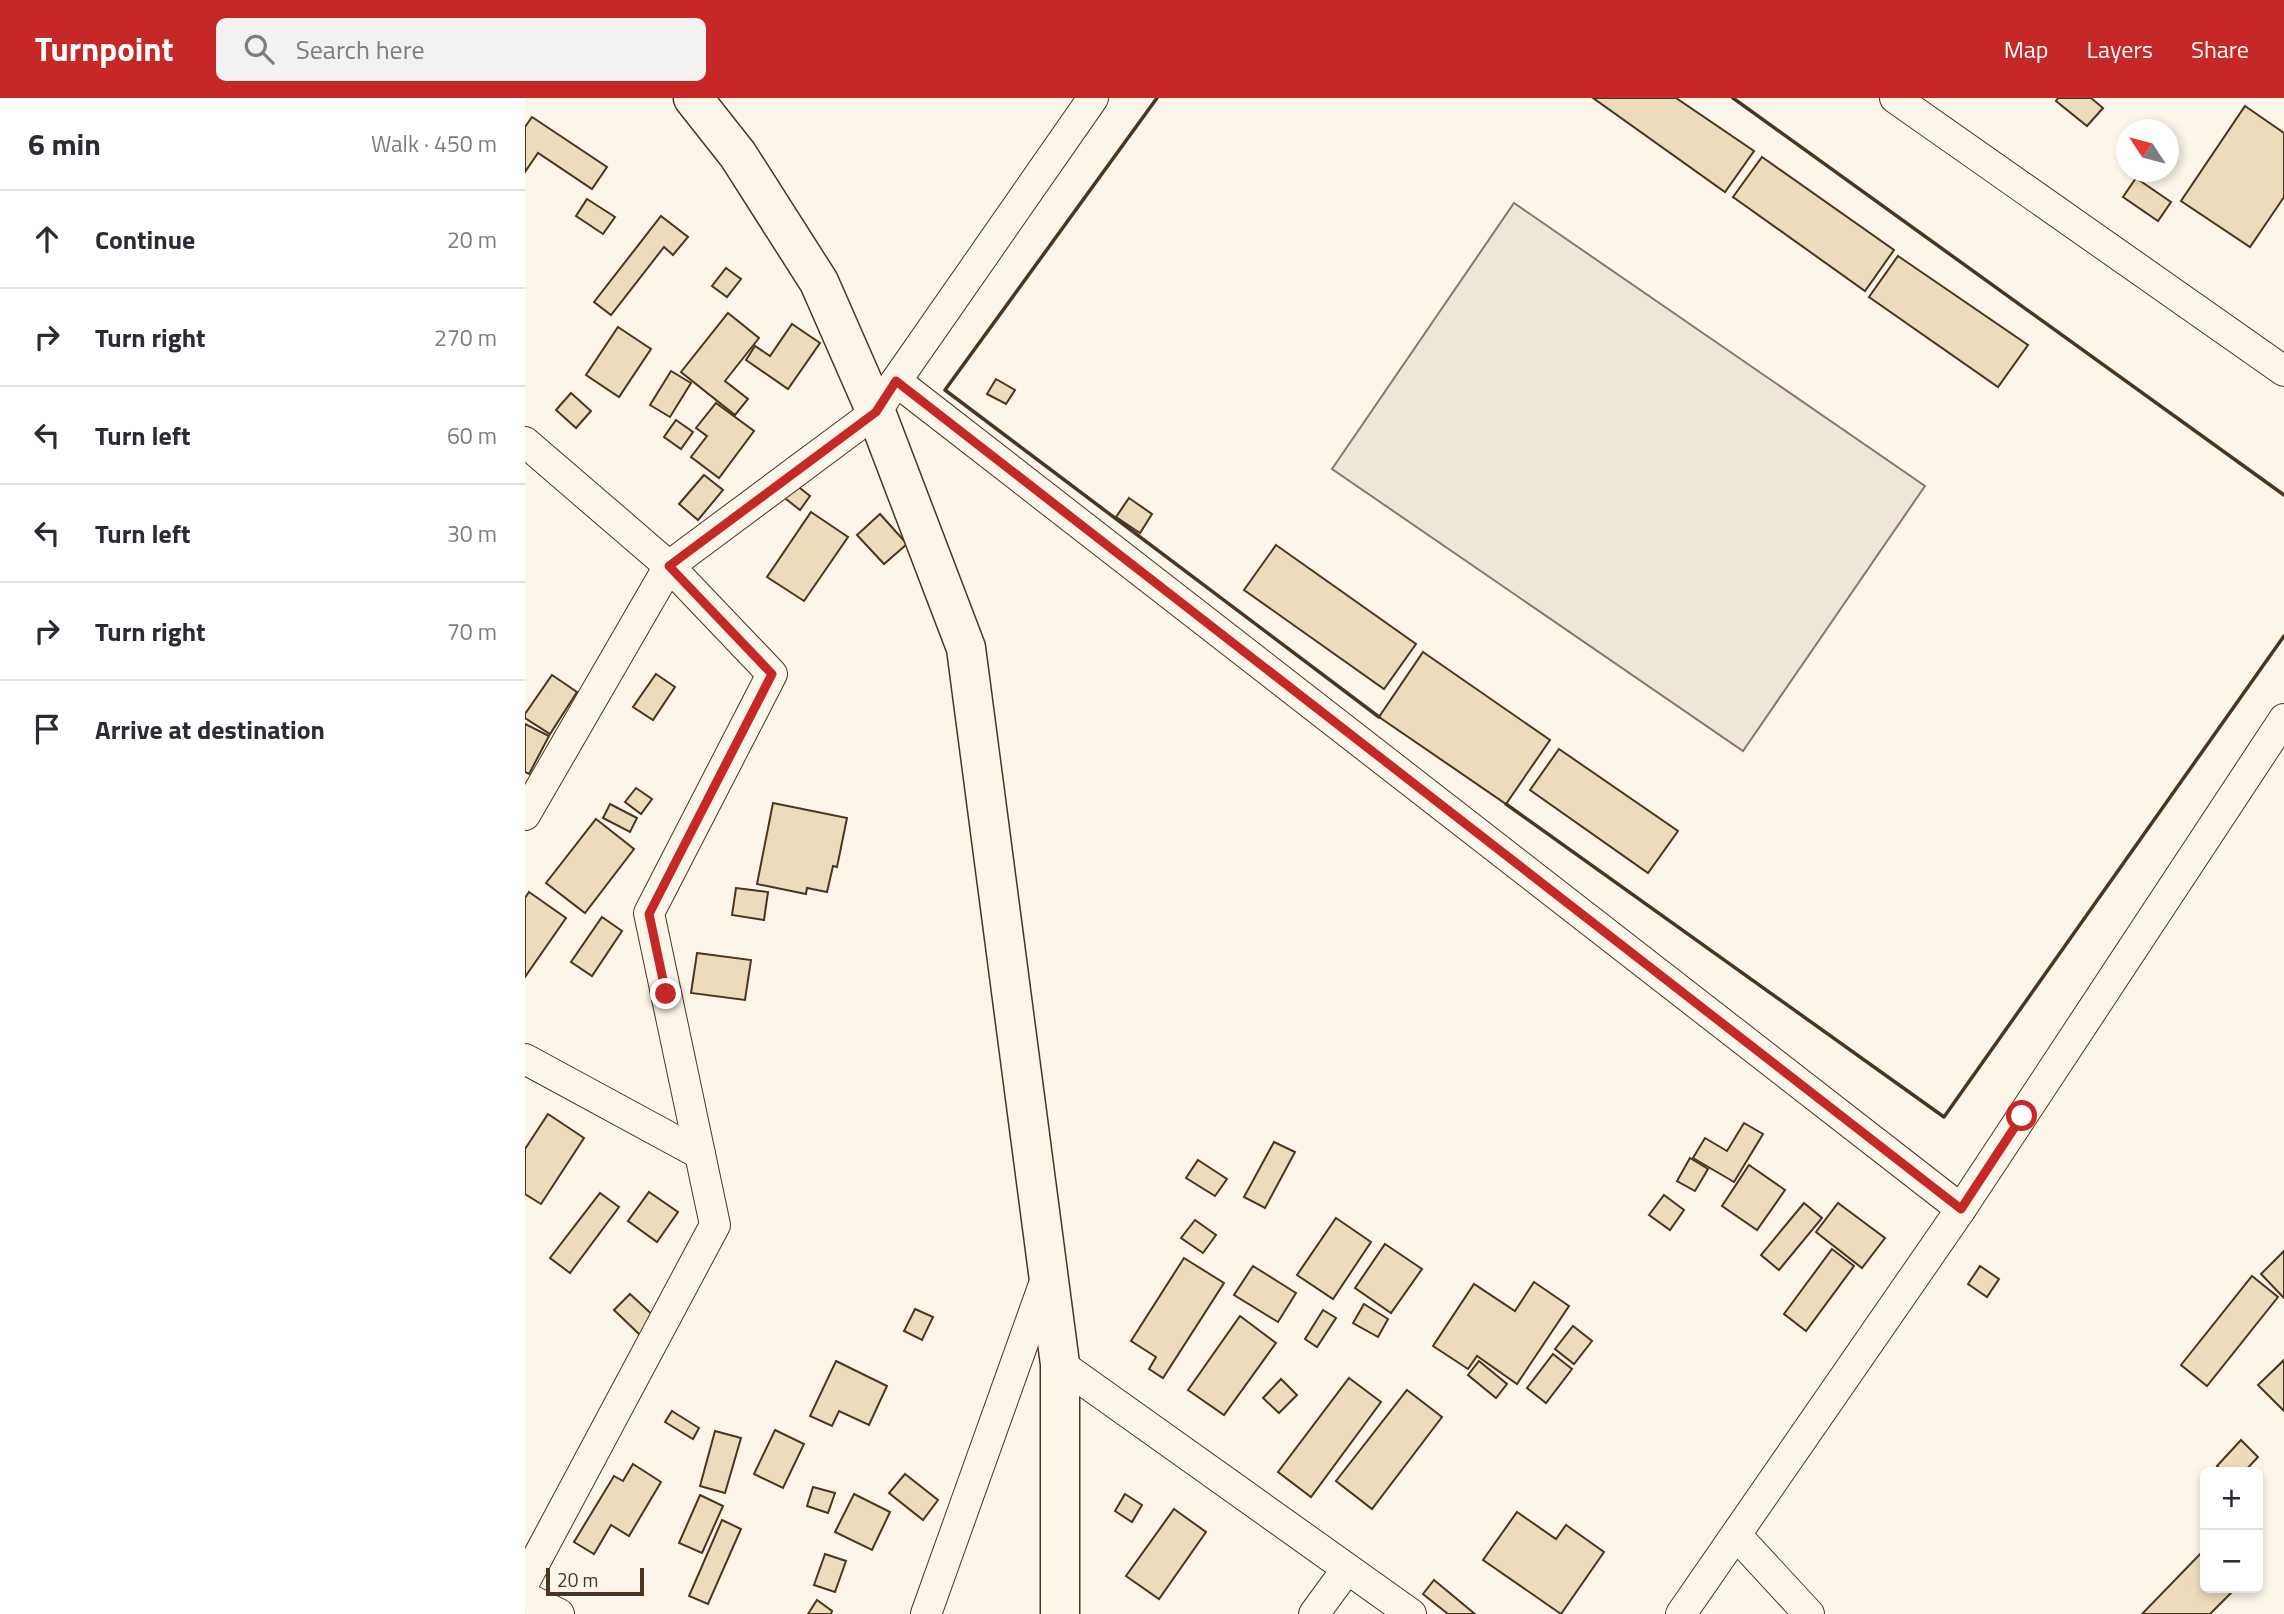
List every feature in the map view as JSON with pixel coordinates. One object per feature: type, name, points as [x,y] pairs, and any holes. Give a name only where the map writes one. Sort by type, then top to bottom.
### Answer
[{"type":"highway","points":[[693,98],[738,155],[819,282],[886,396],[966,648],[1060,1364],[1060,1614]]},
{"type":"street","points":[[525,815],[669,566],[886,396],[1093,98]]},
{"type":"street","points":[[1895,98],[2284,371]]},
{"type":"street","points":[[886,396],[1961,1209]]},
{"type":"street","points":[[525,442],[669,566],[772,674],[649,914],[715,1225],[525,1581]]},
{"type":"street","points":[[1681,1614],[1961,1209],[2284,719]]},
{"type":"street","points":[[525,1059],[700,1154]]},
{"type":"street","points":[[926,1614],[1048,1273]]},
{"type":"street","points":[[1060,1364],[1411,1614]]},
{"type":"street","points":[[1735,1535],[1809,1614]]},
{"type":"street","points":[[1314,1614],[1347,1569]]},
{"type":"street","points":[[525,1597],[559,1614]]},
{"type":"shaded area","points":[[1514,203],[1925,486],[1743,751],[1332,469]]},
{"type":"building","points":[[1593,98],[1676,98],[1754,151],[1725,192]]},
{"type":"building","points":[[2058,98],[2091,98],[2103,108],[2087,126],[2056,101]]},
{"type":"building","points":[[2245,106],[2284,133],[2284,197],[2250,247],[2181,201]]},
{"type":"building","points":[[532,117],[607,167],[592,189],[538,153],[525,172],[525,127]]},
{"type":"building","points":[[1762,157],[1894,250],[1865,291],[1733,197]]},
{"type":"building","points":[[2133,182],[2142,182],[2171,202],[2158,221],[2123,197]]},
{"type":"building","points":[[587,199],[615,217],[603,234],[576,216]]},
{"type":"building","points":[[661,216],[688,237],[673,255],[664,247],[611,315],[594,302]]},
{"type":"building","points":[[1898,256],[2028,345],[1998,387],[1869,297]]},
{"type":"building","points":[[726,268],[741,279],[727,297],[712,286]]},
{"type":"building","points":[[728,313],[759,338],[725,381],[748,399],[735,415],[681,372]]},
{"type":"building","points":[[792,324],[820,343],[788,389],[746,360],[755,346],[770,356]]},
{"type":"building","points":[[618,327],[651,349],[619,397],[586,375]]},
{"type":"building","points":[[671,371],[691,383],[670,417],[650,405]]},
{"type":"building","points":[[996,379],[1015,390],[1006,404],[987,394]]},
{"type":"building","points":[[571,393],[591,411],[576,428],[556,410]]},
{"type":"building","points":[[716,403],[754,431],[719,478],[691,457],[707,436],[696,428]]},
{"type":"building","points":[[676,420],[693,432],[681,449],[664,437]]},
{"type":"building","points":[[782,474],[810,496],[800,510],[772,488]]},
{"type":"building","points":[[704,475],[723,490],[698,520],[679,504]]},
{"type":"building","points":[[1129,498],[1152,514],[1140,533],[1116,517]]},
{"type":"building","points":[[811,512],[848,537],[804,601],[767,577]]},
{"type":"building","points":[[880,514],[907,544],[884,564],[857,535]]},
{"type":"building","points":[[1276,545],[1416,644],[1384,689],[1244,590]]},
{"type":"building","points":[[1423,652],[1550,740],[1506,804],[1379,717]]},
{"type":"building","points":[[656,674],[675,687],[653,720],[633,707]]},
{"type":"building","points":[[552,675],[577,692],[550,734],[525,718],[525,714]]},
{"type":"building","points":[[525,724],[549,736],[529,774],[525,772]]},
{"type":"building","points":[[1559,749],[1678,831],[1648,873],[1530,790]]},
{"type":"building","points":[[636,788],[652,799],[641,814],[625,802]]},
{"type":"building","points":[[773,803],[847,818],[837,867],[833,866],[827,892],[807,888],[806,894],[757,884]]},
{"type":"building","points":[[610,804],[637,818],[630,832],[603,818]]},
{"type":"building","points":[[596,819],[634,849],[585,913],[546,883]]},
{"type":"building","points":[[736,888],[768,892],[764,920],[732,915]]},
{"type":"building","points":[[529,892],[566,918],[525,977],[525,898]]},
{"type":"building","points":[[602,917],[622,931],[592,976],[571,962]]},
{"type":"building","points":[[697,953],[751,960],[745,1000],[691,993]]},
{"type":"building","points":[[548,1114],[584,1138],[541,1204],[525,1194],[525,1149]]},
{"type":"building","points":[[1744,1123],[1763,1134],[1734,1182],[1693,1158],[1705,1138],[1727,1151]]},
{"type":"building","points":[[1274,1142],[1295,1152],[1265,1208],[1244,1197]]},
{"type":"building","points":[[1690,1158],[1708,1169],[1695,1191],[1677,1181]]},
{"type":"building","points":[[1198,1160],[1227,1179],[1215,1196],[1186,1178]]},
{"type":"building","points":[[1749,1165],[1785,1190],[1757,1230],[1722,1206]]},
{"type":"building","points":[[649,1192],[678,1212],[657,1242],[628,1221]]},
{"type":"building","points":[[600,1193],[619,1207],[570,1273],[550,1258]]},
{"type":"building","points":[[1664,1195],[1684,1210],[1670,1230],[1649,1215]]},
{"type":"building","points":[[1804,1203],[1822,1218],[1779,1270],[1761,1255]]},
{"type":"building","points":[[1838,1203],[1885,1238],[1862,1268],[1816,1232]]},
{"type":"building","points":[[1336,1218],[1371,1242],[1333,1299],[1297,1275]]},
{"type":"building","points":[[1195,1220],[1216,1235],[1203,1253],[1181,1238]]},
{"type":"building","points":[[1385,1244],[1422,1269],[1391,1313],[1355,1288]]},
{"type":"building","points":[[1832,1249],[1854,1266],[1806,1331],[1784,1314]]},
{"type":"building","points":[[2284,1251],[2284,1298],[2261,1274]]},
{"type":"building","points":[[1184,1258],[1224,1283],[1163,1378],[1149,1369],[1156,1357],[1131,1341]]},
{"type":"building","points":[[1253,1266],[1296,1293],[1278,1322],[1234,1295]]},
{"type":"building","points":[[1980,1266],[1999,1279],[1987,1297],[1968,1284]]},
{"type":"building","points":[[2252,1276],[2278,1297],[2207,1386],[2181,1365]]},
{"type":"building","points":[[1534,1282],[1569,1306],[1517,1384],[1477,1356],[1468,1369],[1433,1346],[1474,1284],[1515,1311]]},
{"type":"building","points":[[630,1294],[657,1319],[641,1336],[614,1310]]},
{"type":"building","points":[[1364,1304],[1388,1319],[1378,1337],[1353,1323]]},
{"type":"building","points":[[915,1309],[933,1317],[922,1340],[904,1331]]},
{"type":"building","points":[[1323,1310],[1336,1318],[1317,1347],[1305,1339]]},
{"type":"building","points":[[1240,1316],[1276,1343],[1224,1415],[1188,1390]]},
{"type":"building","points":[[1573,1326],[1592,1341],[1574,1364],[1555,1349]]},
{"type":"building","points":[[1553,1354],[1572,1369],[1546,1403],[1527,1388]]},
{"type":"building","points":[[2284,1360],[2284,1411],[2258,1385]]},
{"type":"building","points":[[836,1361],[887,1386],[869,1425],[839,1411],[832,1426],[810,1416]]},
{"type":"building","points":[[1479,1361],[1507,1384],[1496,1398],[1468,1375]]},
{"type":"building","points":[[1349,1378],[1381,1402],[1311,1497],[1278,1472]]},
{"type":"building","points":[[1281,1379],[1297,1395],[1279,1413],[1263,1398]]},
{"type":"building","points":[[1407,1390],[1442,1417],[1372,1509],[1336,1481]]},
{"type":"building","points":[[672,1411],[699,1428],[693,1439],[665,1422]]},
{"type":"building","points":[[775,1430],[804,1444],[783,1488],[754,1474]]},
{"type":"building","points":[[715,1431],[741,1438],[725,1493],[700,1486]]},
{"type":"building","points":[[2241,1440],[2258,1457],[2249,1467],[2217,1466]]},
{"type":"building","points":[[633,1464],[661,1482],[629,1536],[611,1525],[594,1554],[574,1542],[614,1476],[623,1481]]},
{"type":"building","points":[[905,1474],[938,1500],[923,1520],[889,1493]]},
{"type":"building","points":[[813,1487],[835,1493],[828,1513],[807,1506]]},
{"type":"building","points":[[854,1494],[890,1512],[872,1550],[835,1532]]},
{"type":"building","points":[[1125,1494],[1142,1505],[1132,1522],[1115,1511]]},
{"type":"building","points":[[700,1495],[723,1506],[702,1553],[679,1543]]},
{"type":"building","points":[[1174,1509],[1206,1532],[1159,1599],[1126,1576]]},
{"type":"building","points":[[1517,1512],[1556,1539],[1566,1525],[1604,1552],[1561,1614],[1483,1560]]},
{"type":"building","points":[[722,1520],[741,1529],[708,1604],[689,1596]]},
{"type":"building","points":[[825,1554],[846,1561],[835,1592],[814,1585]]},
{"type":"building","points":[[2200,1554],[2200,1593],[2231,1593],[2210,1614],[2142,1614]]},
{"type":"building","points":[[1434,1580],[1475,1614],[1448,1614],[1423,1594]]},
{"type":"building","points":[[817,1600],[832,1611],[831,1614],[808,1614]]},
{"type":"wall","points":[[1157,98],[945,390],[1379,717]]},
{"type":"wall","points":[[1733,98],[2284,495]]},
{"type":"wall","points":[[1506,804],[1944,1117],[2284,636]]},
{"type":"route","points":[[666,994],[649,914],[772,674],[669,566],[876,412],[896,381],[1961,1209],[2022,1116]]}]
